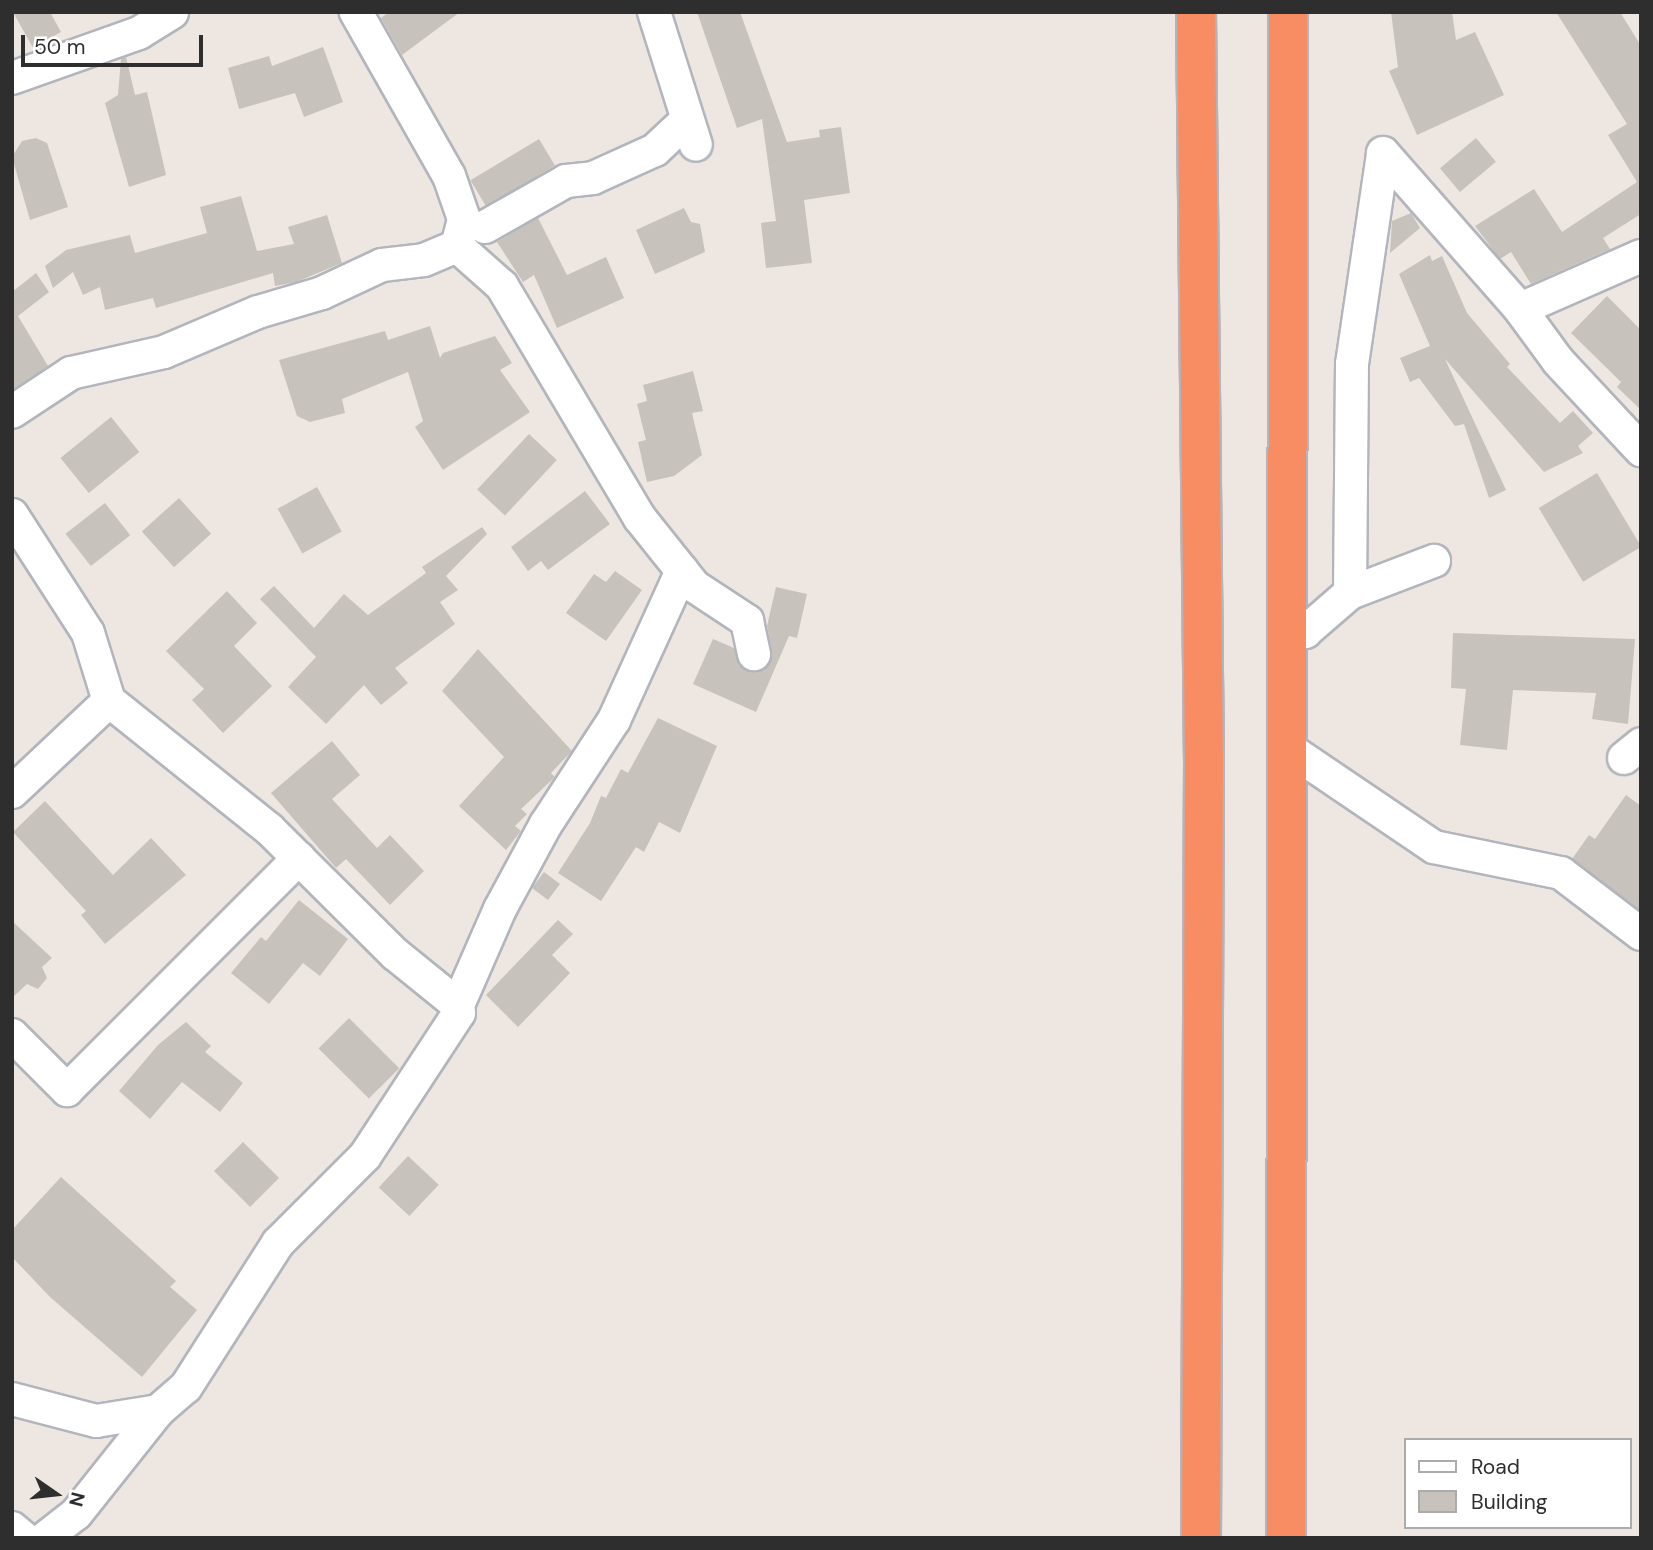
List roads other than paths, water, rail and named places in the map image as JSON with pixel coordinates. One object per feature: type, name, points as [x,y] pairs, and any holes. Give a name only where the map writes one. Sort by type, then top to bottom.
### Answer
[{"type":"highway","points":[[1196,12],[1204,758],[1201,1538]]},
{"type":"highway","points":[[1286,1538],[1289,749],[1285,628],[1287,12]]},
{"type":"street","points":[[12,78],[139,33],[172,12]]},
{"type":"street","points":[[356,12],[449,176],[464,219],[457,246]]},
{"type":"street","points":[[485,227],[566,181],[593,178],[692,133],[654,12]]},
{"type":"street","points":[[1350,593],[1352,365],[1383,153],[1520,309],[1558,362],[1641,450]]},
{"type":"street","points":[[12,412],[71,373],[164,352],[258,312],[322,293],[382,265],[424,260],[457,246]]},
{"type":"street","points":[[457,246],[502,286],[639,517],[694,586],[747,621],[754,654]]},
{"type":"street","points":[[1520,309],[1641,256]]},
{"type":"street","points":[[12,515],[88,633],[109,701],[299,858],[395,954],[458,1005]]},
{"type":"street","points":[[1285,628],[1305,632],[1350,593],[1434,561]]},
{"type":"street","points":[[45,1538],[76,1514],[158,1411],[186,1387],[278,1242],[365,1156],[451,1029],[458,1005],[527,860],[614,720],[682,571]]},
{"type":"street","points":[[12,792],[109,701]]},
{"type":"street","points":[[1289,749],[1434,847],[1561,873],[1641,934]]},
{"type":"street","points":[[12,1035],[67,1090],[299,858]]},
{"type":"street","points":[[12,1399],[96,1421],[158,1411]]},
{"type":"street","points":[[12,1528],[24,1538]]}]
